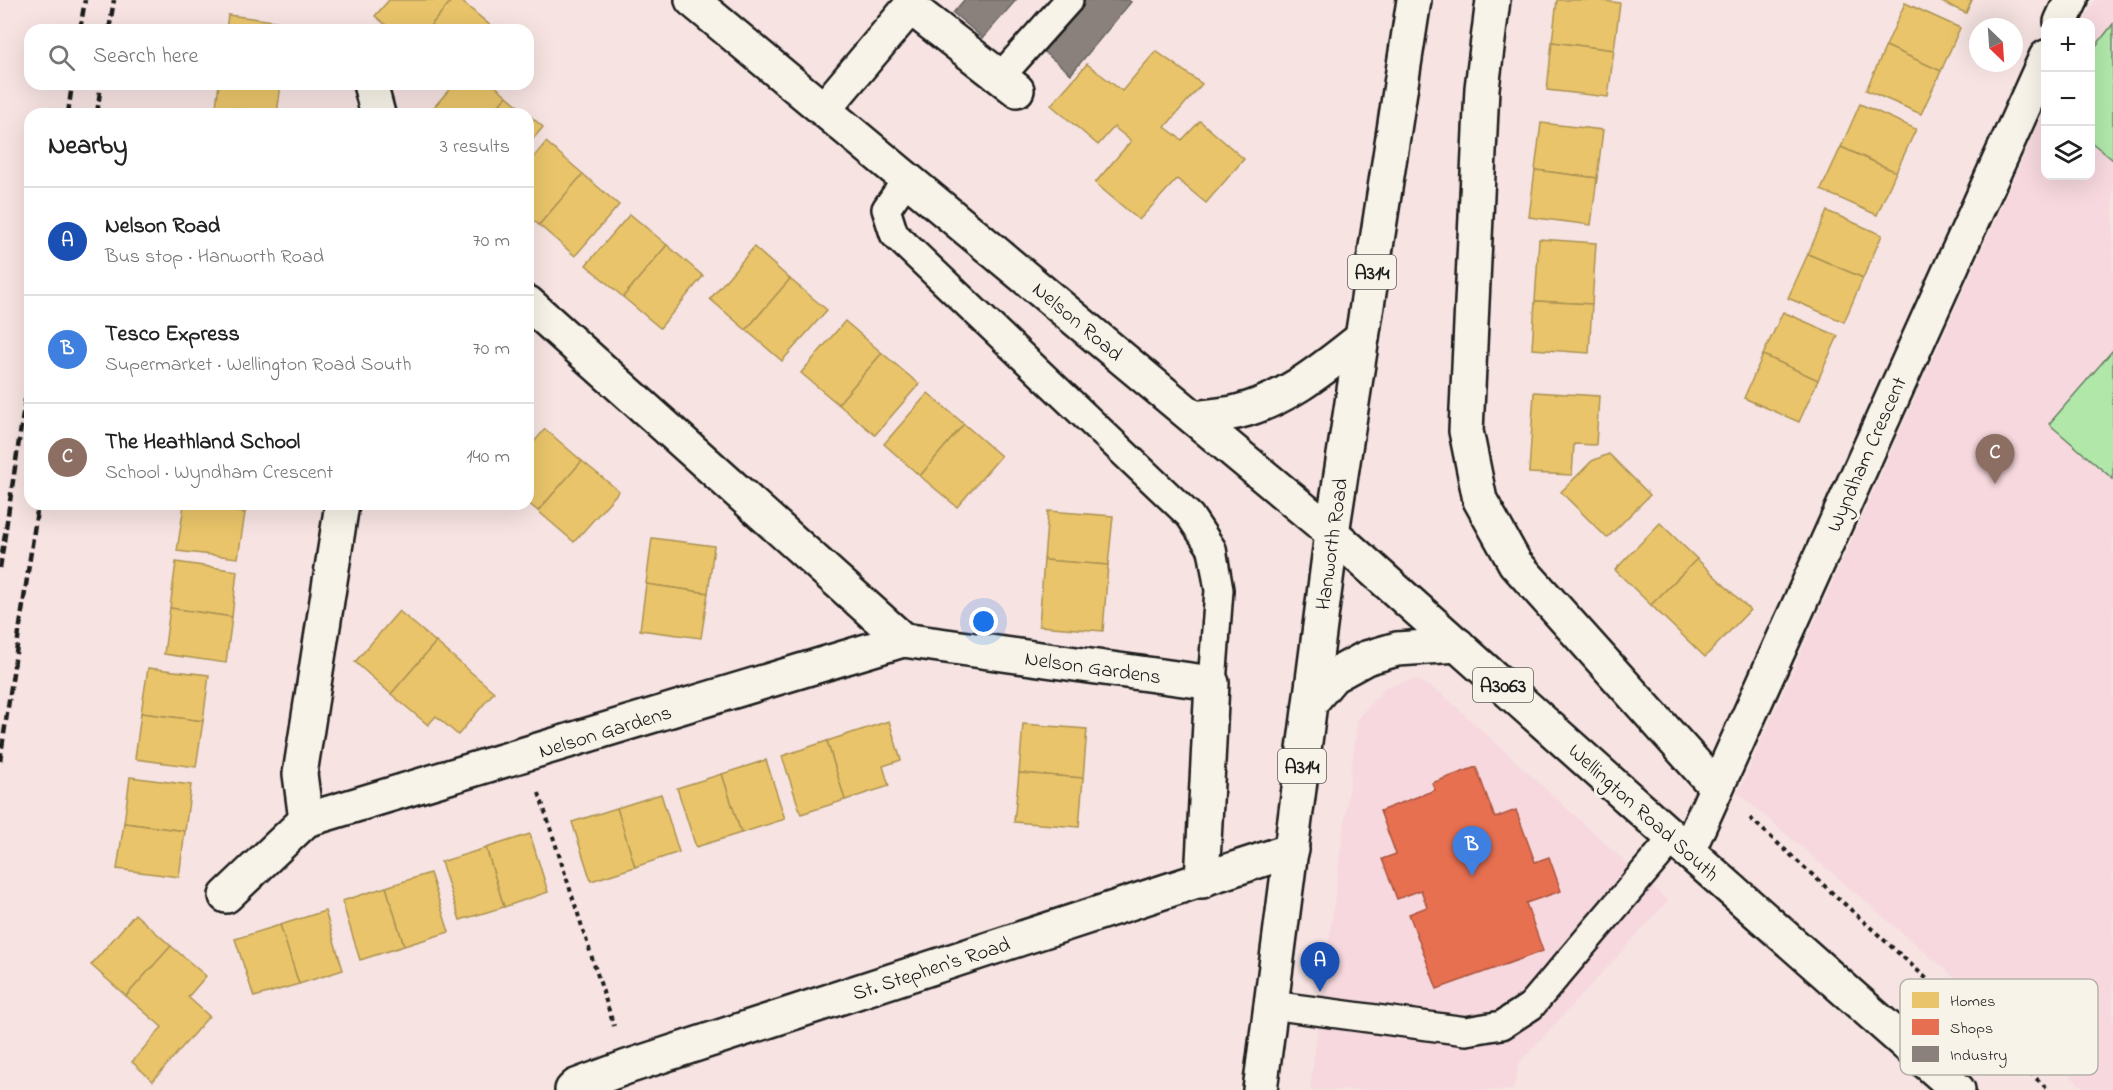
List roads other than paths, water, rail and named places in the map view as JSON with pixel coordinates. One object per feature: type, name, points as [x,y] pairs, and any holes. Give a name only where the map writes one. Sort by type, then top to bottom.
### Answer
[{"type":"street","name":"Nelson Road","points":[[692,0],[1332,532]]},
{"type":"street","name":"Hanworth Road","points":[[1260,1090],[1332,532],[1414,0]]},
{"type":"street","points":[[1493,0],[1482,88],[1466,431],[1480,500],[1515,563],[1716,787]]},
{"type":"street","points":[[2063,18],[2071,0]]},
{"type":"street","points":[[824,110],[906,4],[1009,83]]},
{"type":"street","name":"Wyndham Crescent","points":[[1680,845],[1716,787],[2041,68]]},
{"type":"street","points":[[372,90],[376,108]]},
{"type":"street","points":[[534,308],[903,640]]},
{"type":"street","points":[[1195,418],[1237,412],[1275,399],[1313,376],[1362,338]]},
{"type":"street","points":[[306,820],[300,774],[341,510]]},
{"type":"street","name":"Wellington Road South","points":[[1332,532],[1680,845],[1900,1039]]},
{"type":"street","name":"Nelson Gardens","points":[[226,896],[306,820],[903,640],[1212,683]]},
{"type":"street","points":[[1311,702],[1334,676],[1366,658],[1397,649],[1458,645]]},
{"type":"street","points":[[1202,881],[1212,683]]},
{"type":"street","name":"St. Stephen's Road","points":[[572,1090],[576,1086],[627,1067],[1292,850]]},
{"type":"street","name":"Wellington Road South","points":[[1941,1075],[1958,1090]]},
{"type":"lane","points":[[1009,83],[1069,0]]},
{"type":"lane","points":[[907,179],[886,209],[894,234],[1190,516],[1212,549],[1219,590],[1212,683]]},
{"type":"lane","points":[[1271,1005],[1466,1030],[1502,1025],[1531,1006],[1680,845]]},
{"type":"railway","points":[[81,24],[85,0]]},
{"type":"railway","points":[[110,24],[114,0]]},
{"type":"railway","points":[[69,108],[71,90]]},
{"type":"railway","points":[[98,108],[100,90]]},
{"type":"railway","points":[[0,568],[24,407]]},
{"type":"railway","points":[[0,761],[37,510]]},
{"type":"place","name":"The Heathland School","points":[[1995,484]]},
{"type":"place","name":"Tesco Express","points":[[1472,876]]},
{"type":"place","name":"Nelson Road","points":[[1320,992]]}]
